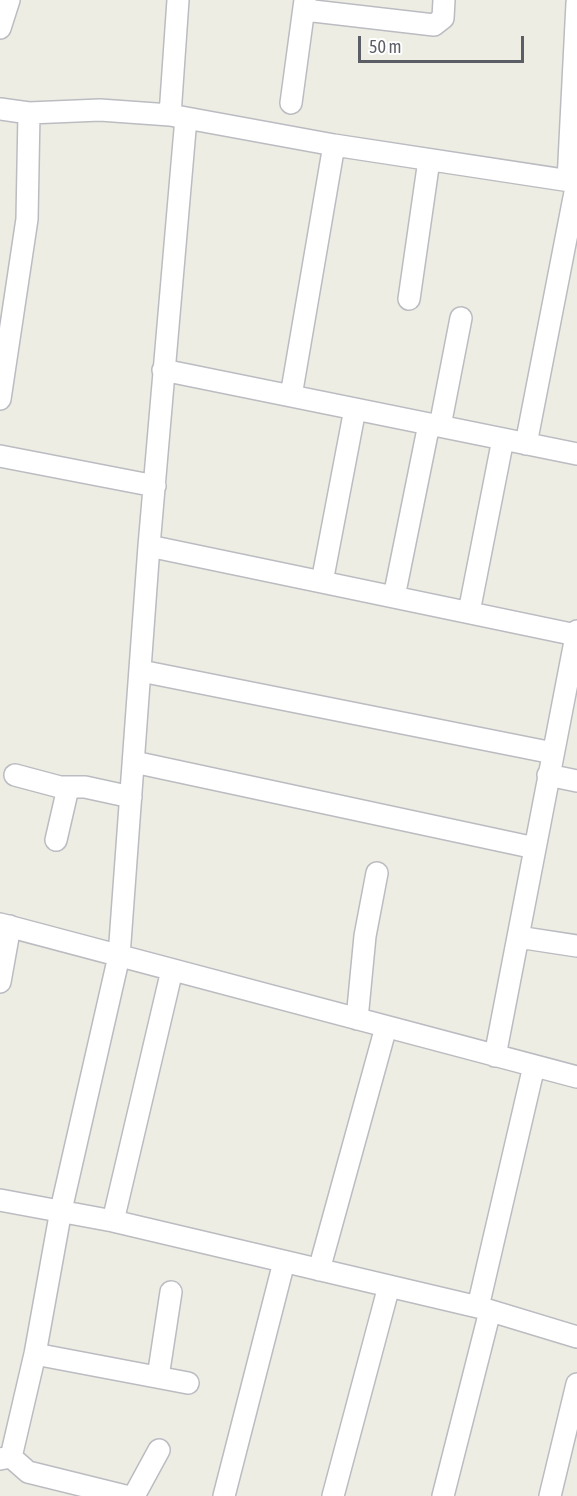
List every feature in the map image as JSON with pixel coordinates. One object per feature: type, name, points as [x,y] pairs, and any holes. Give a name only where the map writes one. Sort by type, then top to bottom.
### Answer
[{"type":"street","points":[[0,28],[9,0]]},
{"type":"street","points":[[124,1496],[28,1472],[5,1458],[35,1354],[61,1210],[119,956],[164,370],[178,117],[178,0]]},
{"type":"street","points":[[291,103],[305,5],[434,24],[443,18],[444,0]]},
{"type":"street","points":[[526,444],[574,182],[577,3]]},
{"type":"street","points":[[0,109],[29,113],[100,110],[178,117],[334,145],[574,182]]},
{"type":"street","points":[[0,399],[27,219],[29,113]]},
{"type":"street","points":[[291,396],[334,145]]},
{"type":"street","points":[[409,299],[429,160]]},
{"type":"street","points":[[394,597],[460,318]]},
{"type":"street","points":[[164,370],[577,454]]},
{"type":"street","points":[[322,582],[355,409]]},
{"type":"street","points":[[469,612],[503,439]]},
{"type":"street","points":[[0,456],[155,486]]},
{"type":"street","points":[[149,546],[577,633],[495,1056]]},
{"type":"street","points":[[141,671],[553,753]]},
{"type":"street","points":[[134,762],[535,848]]},
{"type":"street","points":[[15,775],[68,788],[85,787],[131,797]]},
{"type":"street","points":[[548,775],[577,781]]},
{"type":"street","points":[[56,840],[68,788]]},
{"type":"street","points":[[357,1019],[365,936],[377,873]]},
{"type":"street","points":[[0,982],[5,925],[577,1077]]},
{"type":"street","points":[[518,937],[577,946]]},
{"type":"street","points":[[113,1221],[172,970]]},
{"type":"street","points":[[319,1270],[386,1027]]},
{"type":"street","points":[[443,1496],[534,1066]]},
{"type":"street","points":[[0,1200],[113,1221],[389,1286],[484,1309],[577,1337]]},
{"type":"street","points":[[224,1496],[284,1262]]},
{"type":"street","points":[[333,1496],[389,1286]]},
{"type":"street","points":[[158,1377],[171,1292]]},
{"type":"street","points":[[35,1354],[188,1383]]},
{"type":"street","points":[[550,1496],[577,1384]]},
{"type":"street","points":[[134,1496],[159,1450]]}]
